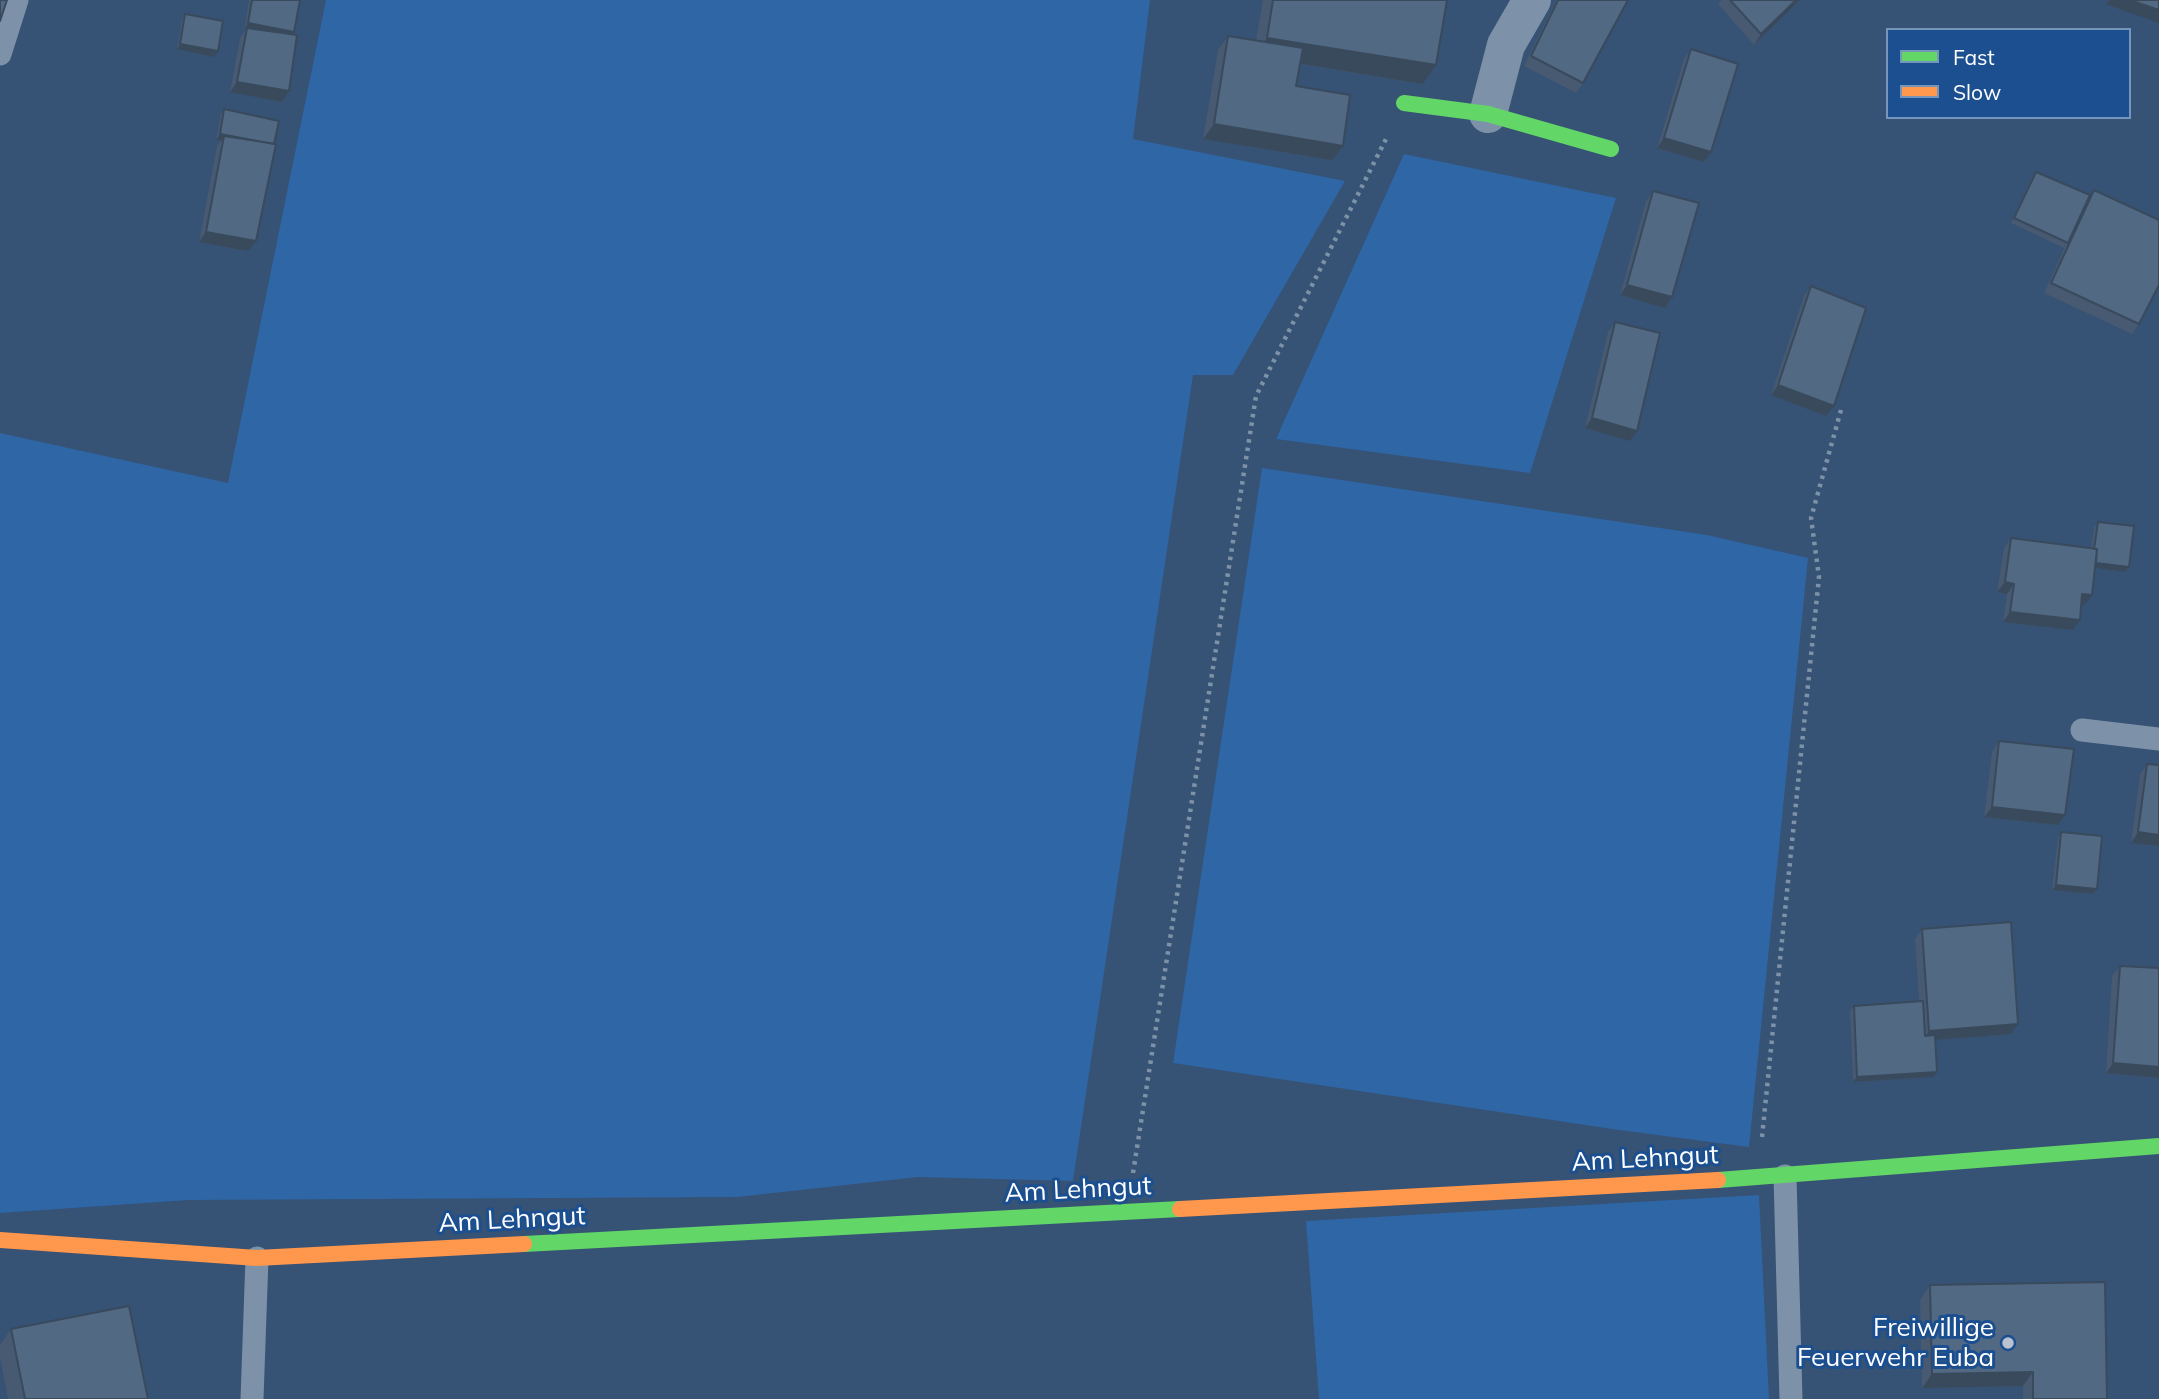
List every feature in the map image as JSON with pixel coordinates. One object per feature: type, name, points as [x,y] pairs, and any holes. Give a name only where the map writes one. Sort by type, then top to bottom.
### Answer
[{"type":"street","points":[[1488,114],[1506,45],[1532,0]]},
{"type":"street","points":[[1405,103],[1488,114],[1611,149]]},
{"type":"street","name":"Am Lehngut","points":[[0,1240],[257,1258],[1758,1178],[2159,1146]]},
{"type":"lane","points":[[0,54],[17,0]]},
{"type":"lane","points":[[2082,730],[2159,739]]},
{"type":"lane","points":[[1785,1176],[1791,1399]]},
{"type":"lane","points":[[252,1399],[257,1258]]},
{"type":"path","points":[[1127,1212],[1256,396],[1405,103]]},
{"type":"path","points":[[1758,1178],[1819,577],[1811,518],[1841,410]]},
{"type":"shaded area","points":[[326,0],[1150,0],[1133,139],[1345,181],[1233,375],[1193,375],[1073,1181],[918,1177],[737,1197],[189,1200],[0,1213],[0,433],[228,483]]},
{"type":"shaded area","points":[[1404,154],[1616,198],[1530,473],[1276,439]]},
{"type":"shaded area","points":[[1262,468],[1707,535],[1808,558],[1749,1147],[1173,1063]]},
{"type":"shaded area","points":[[1759,1195],[1769,1399],[1319,1399],[1306,1221]]},
{"type":"building","points":[[0,0],[7,0],[0,21]]},
{"type":"building","points":[[252,0],[300,0],[294,32],[248,23]]},
{"type":"building","points":[[1273,0],[1447,0],[1436,65],[1267,38]]},
{"type":"building","points":[[1558,0],[1628,0],[1583,83],[1531,56]]},
{"type":"building","points":[[1730,0],[1796,0],[1761,34]]},
{"type":"building","points":[[2130,0],[2159,0],[2159,10]]},
{"type":"building","points":[[185,14],[223,21],[218,51],[180,44]]},
{"type":"building","points":[[247,28],[297,35],[289,91],[237,82]]},
{"type":"building","points":[[1228,36],[1303,48],[1296,86],[1350,95],[1343,146],[1214,124]]},
{"type":"building","points":[[1691,49],[1738,64],[1711,152],[1664,138]]},
{"type":"building","points":[[224,109],[279,121],[274,144],[220,134]]},
{"type":"building","points":[[224,136],[276,144],[256,241],[206,232]]},
{"type":"building","points":[[2036,172],[2090,195],[2068,243],[2014,218]]},
{"type":"building","points":[[2094,190],[2159,220],[2159,285],[2139,324],[2051,283]]},
{"type":"building","points":[[1653,191],[1699,203],[1672,297],[1627,285]]},
{"type":"building","points":[[1811,286],[1866,308],[1834,406],[1778,385]]},
{"type":"building","points":[[1615,322],[1660,333],[1637,431],[1592,418]]},
{"type":"building","points":[[2098,522],[2134,526],[2129,567],[2096,563],[2097,549],[2094,549]]},
{"type":"building","points":[[2011,538],[2097,549],[2092,595],[2082,594],[2080,620],[2010,612],[2014,584],[2005,582]]},
{"type":"building","points":[[1999,741],[2074,749],[2065,815],[1992,807]]},
{"type":"building","points":[[2147,764],[2159,765],[2159,835],[2138,832]]},
{"type":"building","points":[[2061,832],[2102,836],[2097,889],[2056,885]]},
{"type":"building","points":[[2011,922],[2018,1024],[1929,1031],[1922,929]]},
{"type":"building","points":[[2120,966],[2159,968],[2159,1067],[2113,1063]]},
{"type":"building","points":[[1923,1001],[1925,1036],[1935,1035],[1937,1072],[1857,1077],[1854,1006]]},
{"type":"building","name":"Freiwillige Feuerwehr Euba","points":[[2105,1282],[2107,1399],[2033,1399],[2033,1372],[1932,1374],[1930,1285]]},
{"type":"building","points":[[129,1306],[148,1399],[25,1399],[11,1329]]},
{"type":"traffic: fast","points":[[1404,103],[1488,114],[1611,149]]},
{"type":"traffic: fast","points":[[1718,1180],[2159,1146]]},
{"type":"traffic: fast","points":[[524,1244],[1180,1209]]},
{"type":"traffic: slow","points":[[1180,1209],[1718,1180]]},
{"type":"traffic: slow","points":[[0,1240],[257,1258],[524,1244]]},
{"type":"place","name":"Freiwillige Feuerwehr Euba","points":[[2008,1343]]}]
